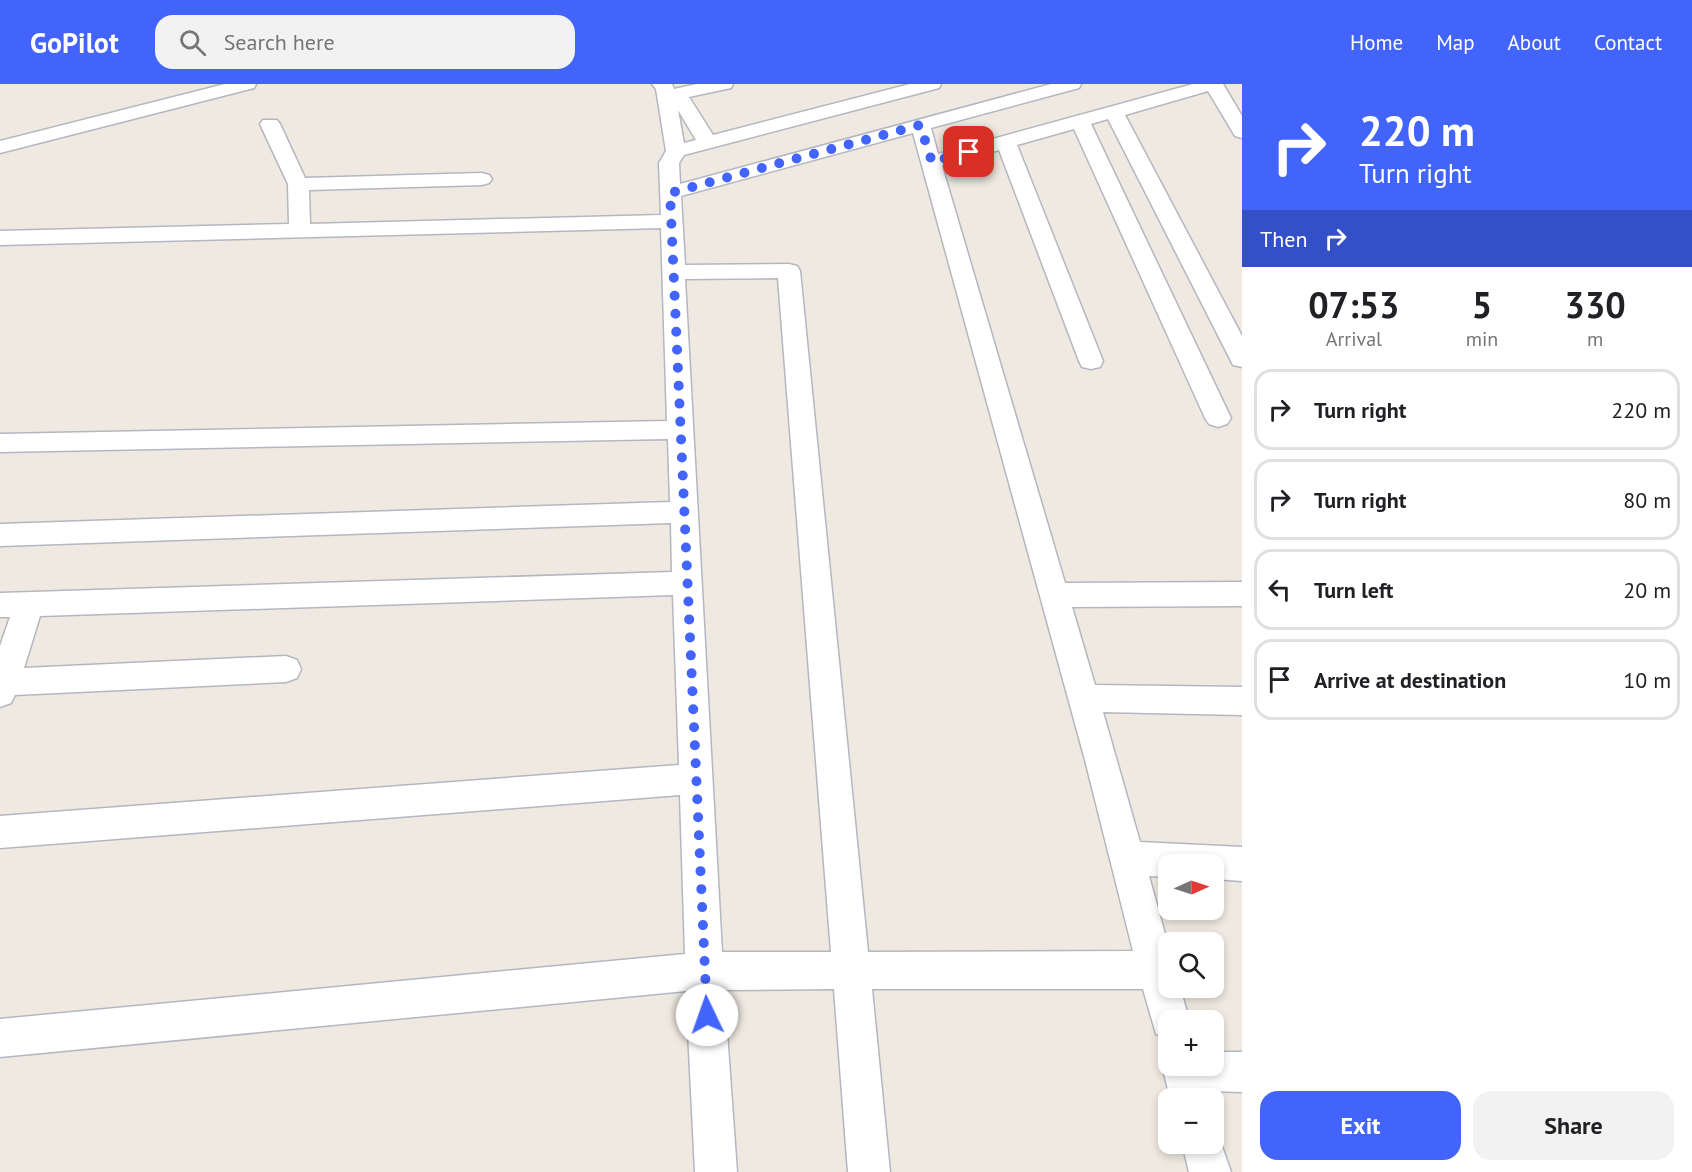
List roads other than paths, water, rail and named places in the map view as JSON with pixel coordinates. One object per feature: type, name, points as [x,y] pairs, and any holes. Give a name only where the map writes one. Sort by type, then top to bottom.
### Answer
[{"type":"street","points":[[0,147],[247,84]]},
{"type":"street","points":[[668,91],[724,84]]},
{"type":"street","points":[[676,151],[932,84]]},
{"type":"street","points":[[670,193],[1071,84]]},
{"type":"street","points":[[932,162],[1214,84],[1242,132]]},
{"type":"street","points":[[668,91],[708,143]]},
{"type":"street","points":[[668,91],[676,151],[669,163],[671,221],[704,970],[716,1172]]},
{"type":"street","points":[[1114,112],[1242,359]]},
{"type":"street","points":[[1080,121],[1218,418]]},
{"type":"street","points":[[270,124],[298,184],[300,230]]},
{"type":"street","points":[[920,125],[1083,698],[1167,1010]]},
{"type":"street","points":[[1006,142],[1091,361]]},
{"type":"street","points":[[298,184],[482,178]]},
{"type":"street","points":[[0,238],[671,221]]},
{"type":"street","points":[[674,272],[789,271],[869,1172]]},
{"type":"street","points":[[0,443],[681,430]]},
{"type":"street","points":[[0,535],[685,512]]},
{"type":"street","points":[[286,669],[1,686],[15,604],[688,583]]},
{"type":"street","points":[[1054,596],[1242,594]]},
{"type":"street","points":[[1083,698],[1242,701]]},
{"type":"street","points":[[0,832],[696,779]]},
{"type":"street","points":[[1127,858],[1242,864]]},
{"type":"street","points":[[0,1038],[704,970],[1156,970]]},
{"type":"street","points":[[1185,1078],[1242,1072]]},
{"type":"street","points":[[1205,1154],[1210,1172]]}]
